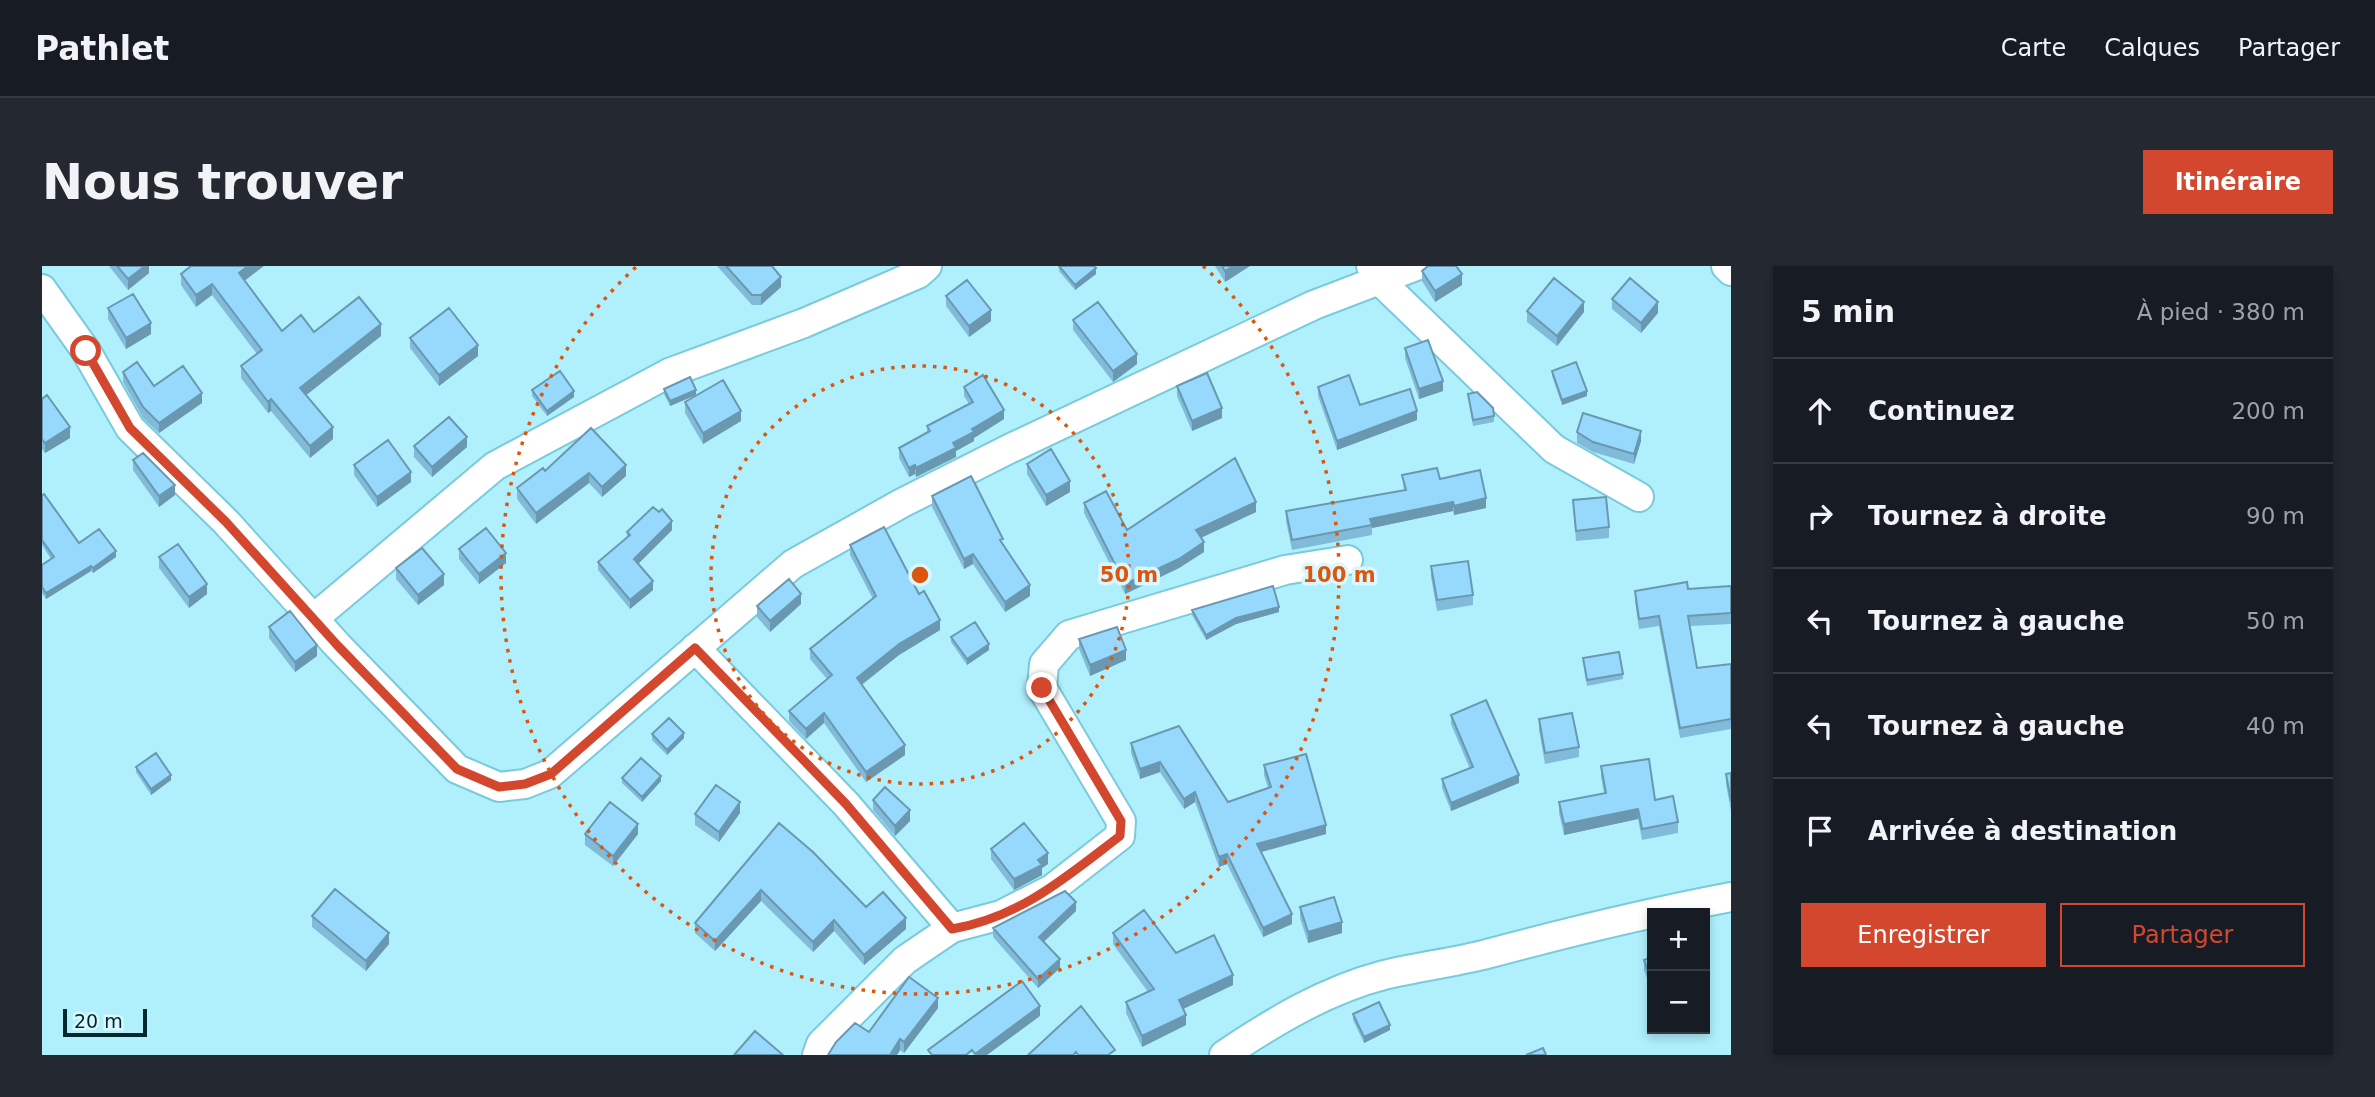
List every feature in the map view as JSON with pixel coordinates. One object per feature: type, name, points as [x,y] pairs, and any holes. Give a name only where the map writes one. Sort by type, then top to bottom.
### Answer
[{"type":"street","points":[[313,619],[495,467],[669,373],[804,323],[918,274],[927,266]]},
{"type":"street","points":[[42,289],[86,351],[130,428],[226,522],[313,619],[457,769],[499,787],[525,784],[551,774],[793,564],[902,503],[1314,305],[1375,273],[1416,266]]},
{"type":"street","points":[[1726,266],[1731,271]]},
{"type":"street","points":[[1375,273],[1554,449],[1639,497]]},
{"type":"street","points":[[817,1055],[821,1044],[905,960],[952,929],[1001,915],[1052,889],[1120,836],[1121,821],[1042,688],[1044,664],[1069,635],[1284,570],[1348,560]]},
{"type":"street","points":[[695,648],[846,804],[952,929]]},
{"type":"street","points":[[1224,1055],[1267,1025],[1319,999],[1382,976],[1473,957],[1629,917],[1731,897]]},
{"type":"building","points":[[117,266],[145,266],[128,279]]},
{"type":"building","points":[[191,266],[248,266],[239,273],[282,331],[301,315],[314,332],[359,297],[381,324],[300,388],[333,427],[310,446],[271,399],[268,402],[241,366],[262,350],[212,284],[196,295],[181,274]]},
{"type":"building","points":[[726,266],[772,266],[781,277],[761,295],[752,295]]},
{"type":"building","points":[[1059,266],[1094,266],[1096,268],[1075,285]]},
{"type":"building","points":[[1428,266],[1456,266],[1462,274],[1435,291],[1422,271]]},
{"type":"building","points":[[1554,278],[1584,302],[1557,336],[1527,311]]},
{"type":"building","points":[[1630,278],[1658,302],[1641,323],[1612,299]]},
{"type":"building","points":[[967,280],[991,310],[969,326],[946,296]]},
{"type":"building","points":[[133,294],[151,323],[126,338],[108,308]]},
{"type":"building","points":[[1098,302],[1137,354],[1113,371],[1073,320]]},
{"type":"building","points":[[449,308],[478,345],[439,375],[410,338]]},
{"type":"building","points":[[1428,340],[1443,381],[1419,389],[1405,348]]},
{"type":"building","points":[[137,362],[154,386],[183,366],[202,393],[159,423],[143,407],[123,372]]},
{"type":"building","points":[[1576,362],[1587,391],[1562,400],[1552,371]]},
{"type":"building","points":[[560,371],[574,391],[547,411],[532,390]]},
{"type":"building","points":[[1207,373],[1222,408],[1192,421],[1177,386]]},
{"type":"building","points":[[983,375],[1004,410],[972,429],[974,432],[953,443],[956,448],[916,468],[915,465],[909,468],[899,448],[930,431],[927,426],[973,402],[964,387]]},
{"type":"building","points":[[1349,375],[1360,405],[1410,389],[1417,411],[1337,441],[1318,387]]},
{"type":"building","points":[[690,377],[696,390],[670,401],[664,389]]},
{"type":"building","points":[[723,380],[741,411],[703,433],[685,402]]},
{"type":"building","points":[[1477,392],[1493,408],[1494,416],[1473,420],[1468,394]]},
{"type":"building","points":[[47,395],[70,427],[45,443],[42,439],[42,399]]},
{"type":"building","points":[[1583,413],[1641,431],[1634,454],[1593,442],[1577,432]]},
{"type":"building","points":[[449,417],[467,437],[432,467],[414,446]]},
{"type":"building","points":[[591,428],[626,465],[602,487],[589,473],[536,513],[517,488],[543,468],[545,471]]},
{"type":"building","points":[[388,440],[411,472],[377,497],[354,465]]},
{"type":"building","points":[[1051,449],[1070,481],[1046,495],[1027,464]]},
{"type":"building","points":[[143,453],[175,485],[159,496],[133,460]]},
{"type":"building","points":[[1235,458],[1256,502],[1196,530],[1204,542],[1179,559],[1125,584],[1084,503],[1106,491],[1127,530]]},
{"type":"building","points":[[1437,468],[1440,479],[1480,470],[1486,498],[1454,506],[1453,502],[1370,519],[1372,525],[1292,540],[1286,511],[1406,490],[1402,475]]},
{"type":"building","points":[[971,476],[1003,539],[1000,540],[1030,585],[1005,602],[973,554],[964,559],[932,496]]},
{"type":"building","points":[[44,494],[79,543],[99,529],[116,551],[93,568],[91,566],[46,593],[42,587],[42,565],[54,557],[42,540]]},
{"type":"building","points":[[1606,497],[1609,527],[1576,531],[1573,500]]},
{"type":"building","points":[[653,507],[659,512],[662,509],[672,521],[634,559],[653,581],[630,600],[598,562],[630,535],[627,532]]},
{"type":"building","points":[[884,527],[919,594],[924,591],[940,620],[899,644],[857,678],[905,745],[866,772],[824,713],[806,729],[789,711],[832,675],[810,649],[876,596],[850,545]]},
{"type":"building","points":[[486,528],[506,553],[479,574],[459,549]]},
{"type":"building","points":[[178,544],[207,584],[189,597],[159,557]]},
{"type":"building","points":[[422,548],[444,574],[418,595],[396,568]]},
{"type":"building","points":[[1468,561],[1473,595],[1437,600],[1431,566]]},
{"type":"building","points":[[789,579],[801,594],[770,621],[757,606]]},
{"type":"building","points":[[1687,582],[1688,589],[1731,586],[1731,613],[1688,616],[1697,668],[1731,664],[1731,719],[1680,728],[1659,616],[1639,619],[1635,591]]},
{"type":"building","points":[[1273,586],[1279,607],[1236,618],[1206,635],[1192,610]]},
{"type":"building","points":[[290,611],[317,645],[295,662],[269,627]]},
{"type":"building","points":[[975,622],[989,644],[967,659],[951,637]]},
{"type":"building","points":[[1117,627],[1126,650],[1090,665],[1079,639]]},
{"type":"building","points":[[1619,652],[1623,674],[1587,680],[1583,658]]},
{"type":"building","points":[[1486,700],[1519,775],[1451,803],[1442,779],[1473,767],[1451,715]]},
{"type":"building","points":[[1572,713],[1579,747],[1545,753],[1539,719]]},
{"type":"building","points":[[669,718],[684,733],[667,750],[652,734]]},
{"type":"building","points":[[1179,726],[1228,802],[1271,787],[1264,765],[1306,754],[1326,825],[1257,844],[1292,914],[1263,928],[1227,854],[1219,857],[1195,792],[1184,799],[1160,762],[1140,769],[1131,743]]},
{"type":"building","points":[[156,753],[171,775],[151,789],[136,767]]},
{"type":"building","points":[[641,758],[661,776],[642,797],[622,778]]},
{"type":"building","points":[[1649,759],[1655,800],[1673,796],[1678,822],[1642,829],[1638,809],[1564,824],[1559,802],[1606,793],[1601,766]]},
{"type":"building","points":[[1731,773],[1731,801],[1726,774]]},
{"type":"building","points":[[716,785],[740,802],[719,832],[695,814]]},
{"type":"building","points":[[885,787],[910,810],[895,826],[873,800]]},
{"type":"building","points":[[610,802],[638,824],[613,856],[585,834]]},
{"type":"building","points":[[779,823],[813,852],[866,907],[883,892],[906,918],[864,955],[834,920],[813,942],[761,890],[715,941],[695,923]]},
{"type":"building","points":[[1024,823],[1048,853],[1038,860],[1042,865],[1014,879],[991,849]]},
{"type":"building","points":[[335,889],[389,933],[366,961],[312,916]]},
{"type":"building","points":[[1065,891],[1076,902],[1039,937],[1060,959],[1038,979],[993,928]]},
{"type":"building","points":[[1334,897],[1342,922],[1308,932],[1300,907]]},
{"type":"building","points":[[1144,910],[1176,953],[1214,935],[1233,975],[1179,1000],[1186,1015],[1142,1036],[1126,1002],[1154,989],[1113,933]]},
{"type":"building","points":[[909,977],[938,998],[904,1042],[900,1039],[890,1055],[828,1055],[836,1042],[855,1023],[869,1032]]},
{"type":"building","points":[[1022,981],[1040,1006],[975,1054],[972,1050],[966,1055],[932,1055],[928,1050]]},
{"type":"building","points":[[1379,1002],[1390,1025],[1364,1037],[1353,1014]]},
{"type":"building","points":[[1081,1006],[1115,1050],[1108,1055],[1078,1055],[1076,1052],[1073,1055],[1028,1055]]},
{"type":"building","points":[[755,1031],[783,1055],[734,1055]]},
{"type":"building","points":[[1543,1048],[1546,1055],[1526,1055]]},
{"type":"route","points":[[86,351],[130,428],[226,522],[338,646],[457,769],[499,787],[525,784],[551,774],[695,648],[846,804],[952,929],[976,925],[1052,889],[1120,836],[1122,829],[1121,821],[1042,688]]}]
